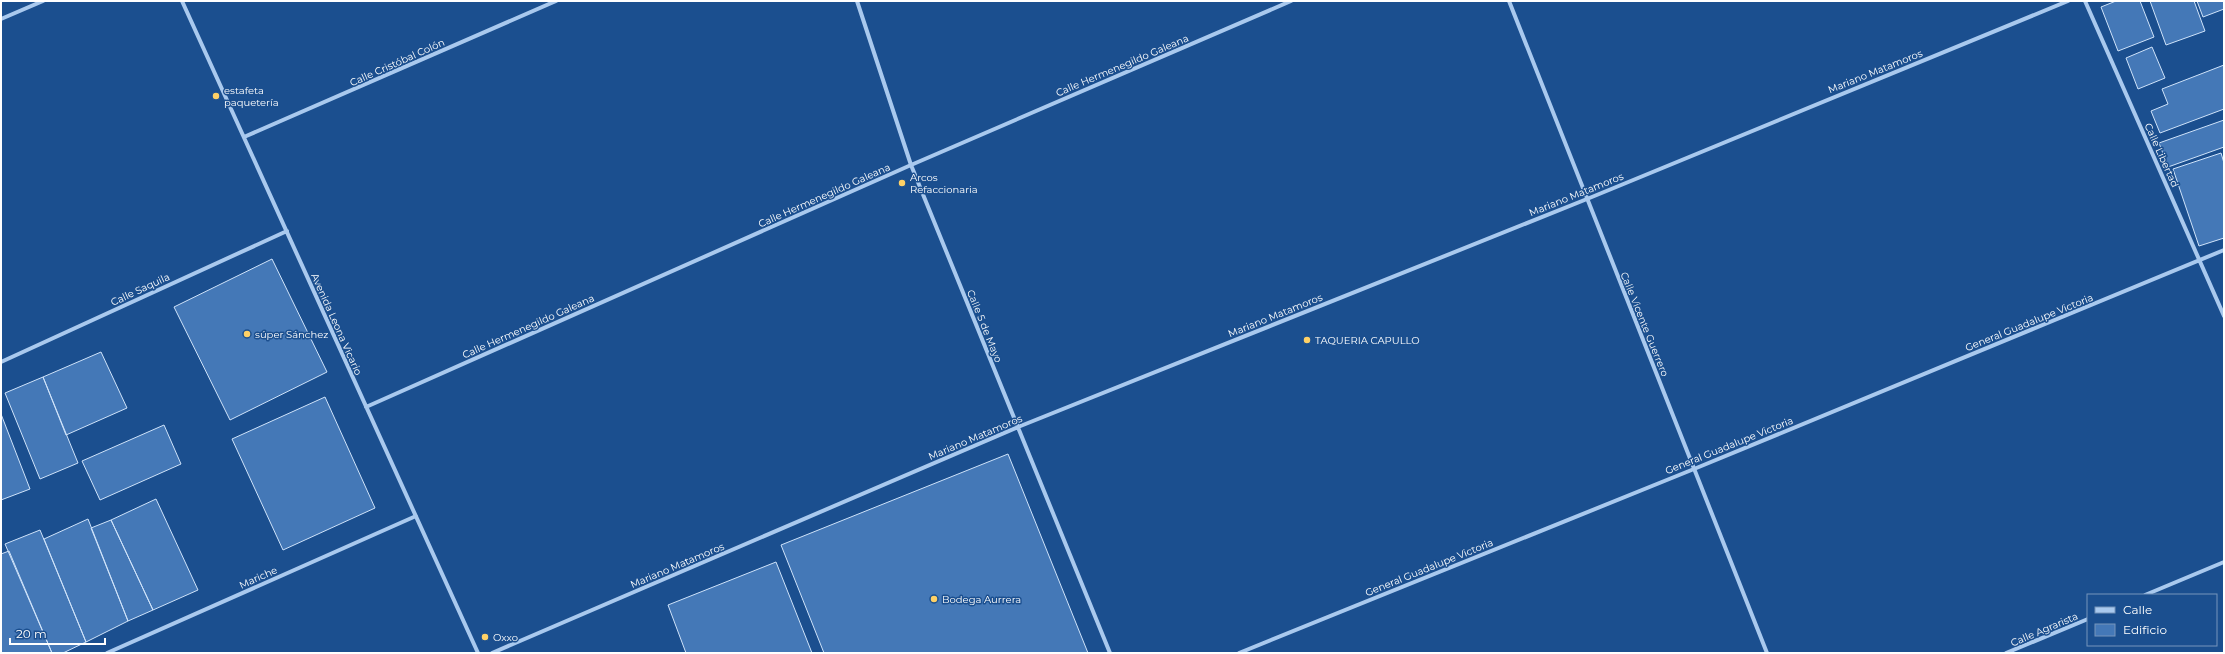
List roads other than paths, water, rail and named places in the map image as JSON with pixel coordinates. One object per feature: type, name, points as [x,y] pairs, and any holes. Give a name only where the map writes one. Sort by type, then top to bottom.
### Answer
[{"type":"street","points":[[1,19],[43,1]]},
{"type":"street","name":"Avenida Leona Vicario","points":[[182,1],[478,653]]},
{"type":"street","name":"Calle Cristóbal Colón","points":[[244,137],[556,1]]},
{"type":"street","name":"Calle 5 de Mayo","points":[[857,1],[910,165],[1110,653]]},
{"type":"street","name":"Calle Hermenegildo Galeana","points":[[366,407],[910,165],[1291,1]]},
{"type":"street","name":"Calle Vicente Guerrero","points":[[1509,1],[1767,653]]},
{"type":"street","name":"Mariano Matamoros","points":[[492,653],[1018,427],[1587,199],[2068,1]]},
{"type":"street","name":"Calle Libertad","points":[[2085,1],[2224,316]]},
{"type":"street","name":"Calle Saquila","points":[[1,362],[286,231]]},
{"type":"street","name":"General Guadalupe Victoria","points":[[1239,653],[1694,469],[2224,250]]},
{"type":"street","name":"Mariche","points":[[107,653],[416,516]]},
{"type":"street","points":[[2147,594],[2224,562]]},
{"type":"street","name":"Calle Agrarista","points":[[2006,653],[2087,619]]},
{"type":"place","name":"estafeta paquetería","points":[[216,96]]},
{"type":"place","name":"Arcos Refaccionaria","points":[[902,183]]},
{"type":"place","name":"súper Sánchez","points":[[247,334]]},
{"type":"place","name":"TAQUERIA CAPULLO","points":[[1307,340]]},
{"type":"place","name":"Bodega Aurrera","points":[[934,599]]},
{"type":"place","name":"Oxxo","points":[[485,637]]}]
